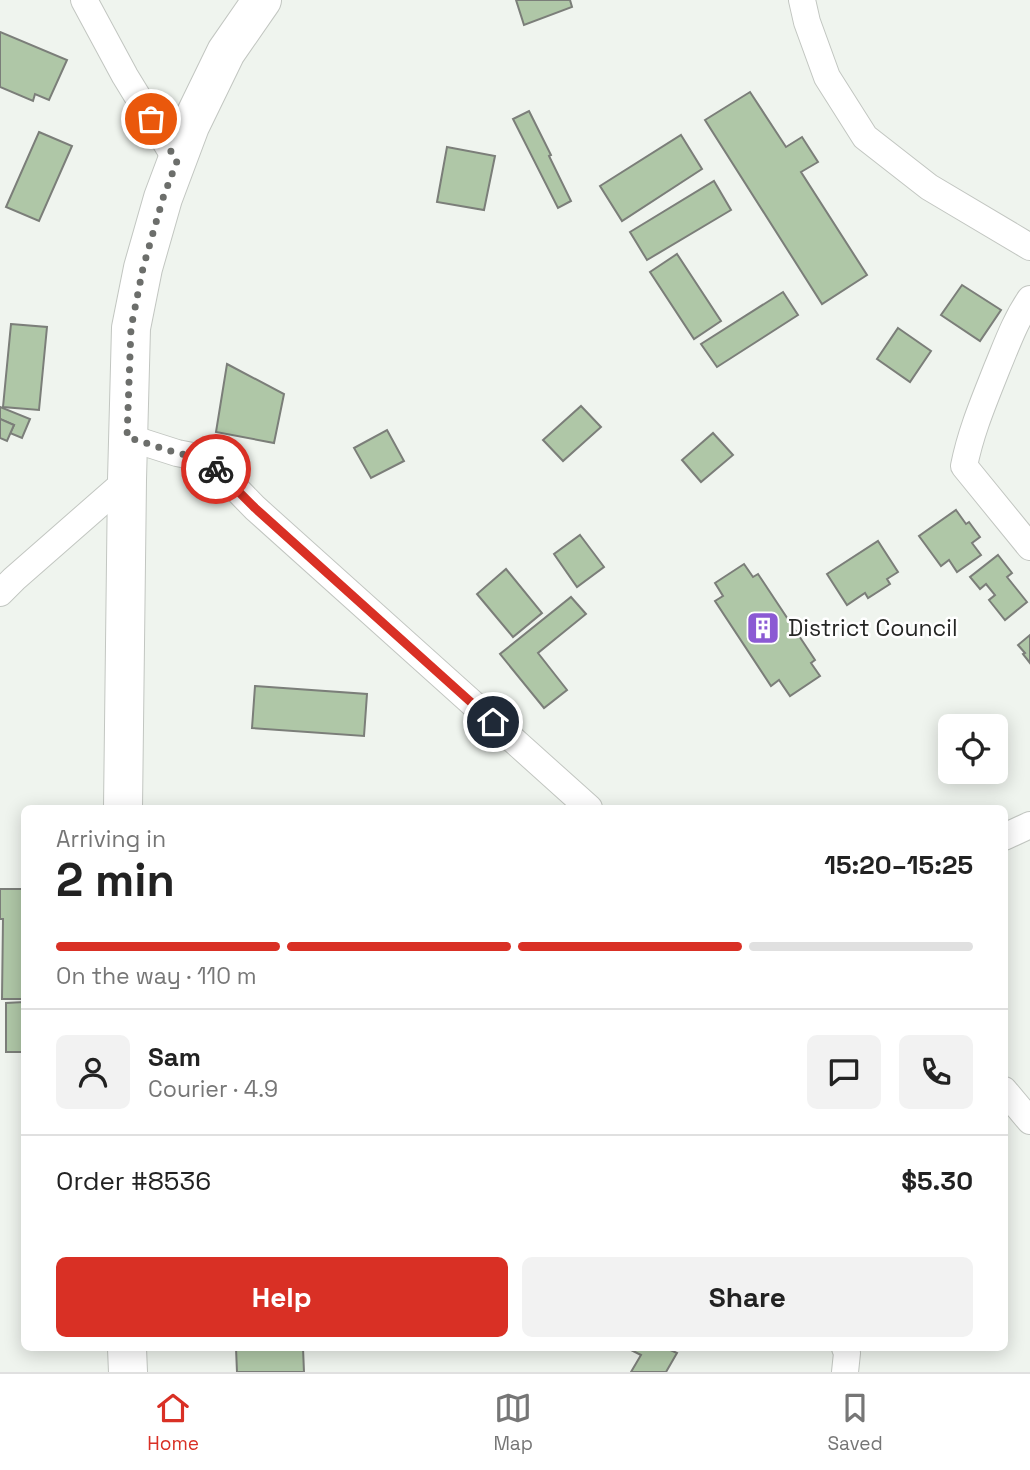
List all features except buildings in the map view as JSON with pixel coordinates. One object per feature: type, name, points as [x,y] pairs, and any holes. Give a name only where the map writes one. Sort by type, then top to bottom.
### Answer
[{"type":"highway","points":[[123,805],[127,437],[131,328],[143,268],[163,198],[190,126],[226,52],[262,0]]},
{"type":"highway","points":[[127,1351],[128,1372]]},
{"type":"street","points":[[84,0],[125,76],[177,161]]},
{"type":"street","points":[[803,0],[807,22],[827,77],[865,137],[929,187],[1030,247]]},
{"type":"street","points":[[1030,299],[1018,316],[990,385],[969,439],[964,466],[1030,547]]},
{"type":"street","points":[[127,437],[202,458],[220,472],[255,508],[586,805]]},
{"type":"street","points":[[5,580],[127,480]]},
{"type":"street","points":[[1008,835],[1030,825]]},
{"type":"street","points":[[1008,1095],[1030,1121]]},
{"type":"street","points":[[845,1372],[846,1351]]},
{"type":"way so far","points":[[151,119],[177,161],[163,198],[143,268],[131,328],[127,437],[202,458],[216,469]]},
{"type":"place","name":"District Council","points":[[763,628]]},
{"type":"route","points":[[216,469],[255,508],[493,722]]}]
